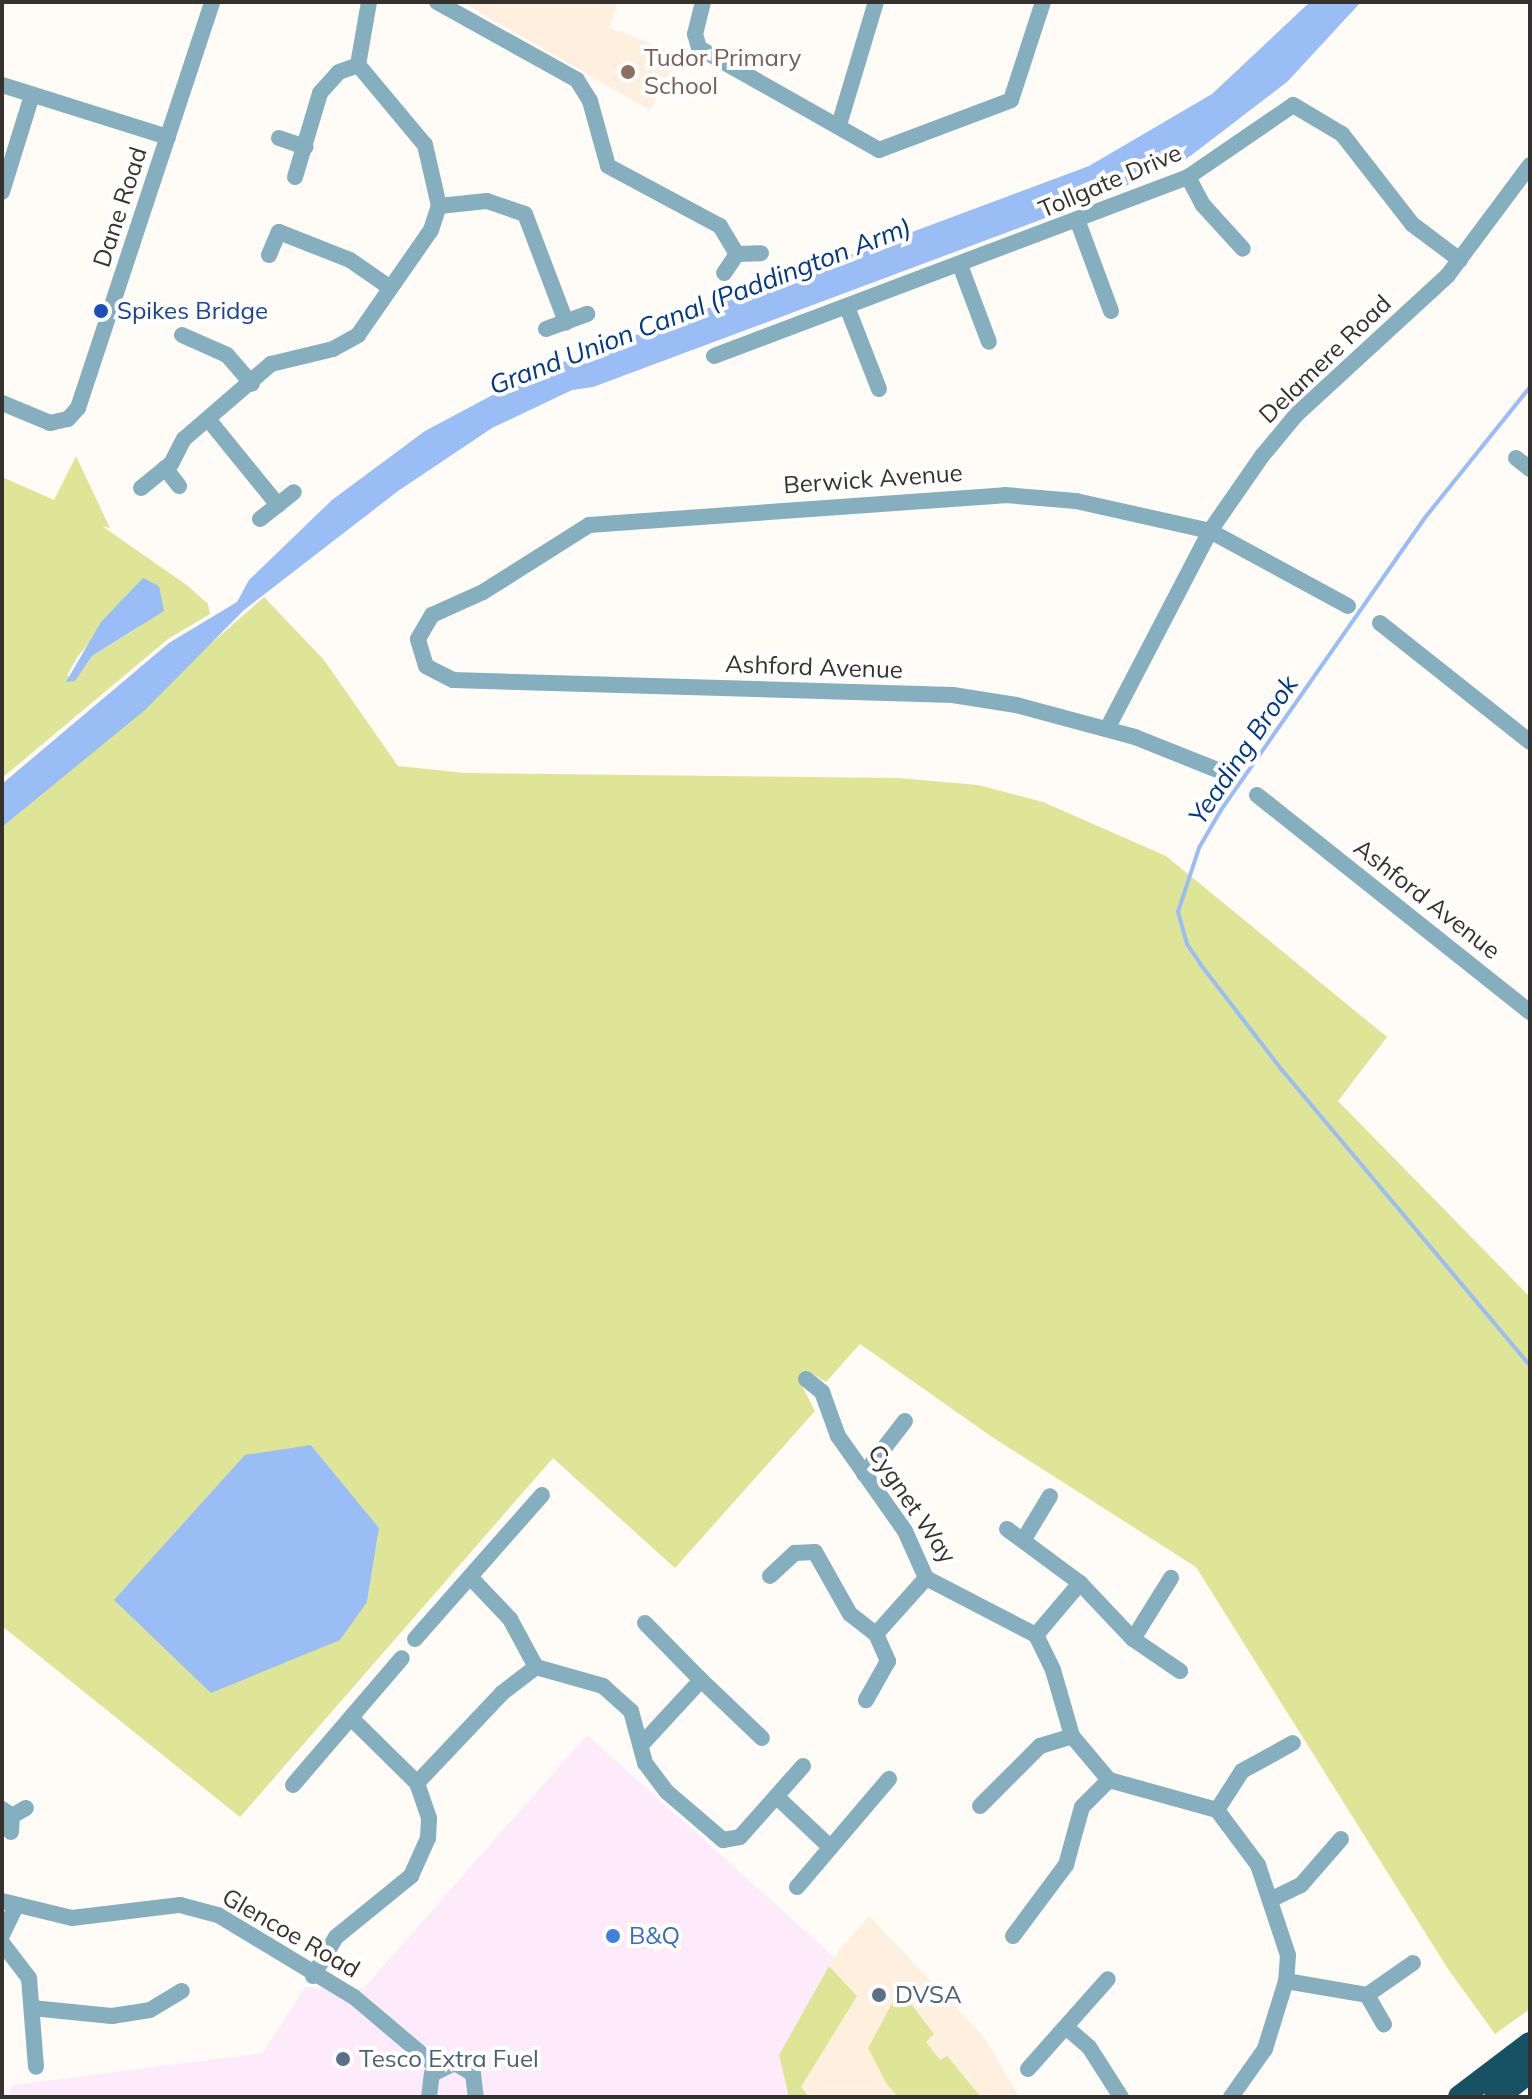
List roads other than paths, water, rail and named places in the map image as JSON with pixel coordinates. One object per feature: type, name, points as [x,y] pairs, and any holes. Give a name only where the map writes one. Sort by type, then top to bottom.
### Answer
[{"type":"highway","points":[[1460,2097],[1530,2044]]},
{"type":"highway","points":[[1496,2097],[1530,2071]]},
{"type":"street","name":"Dane Road","points":[[2,403],[38,420],[65,420],[82,401],[212,2]]},
{"type":"street","points":[[141,488],[165,468],[184,439],[252,384],[271,364],[333,349],[358,335],[431,230],[439,206],[425,145],[358,65],[369,2]]},
{"type":"street","points":[[437,2],[572,75],[590,101],[601,152],[612,171],[720,226],[737,254]]},
{"type":"street","points":[[703,2],[696,44],[783,99],[839,125],[868,146],[884,149],[1011,100],[1043,2]]},
{"type":"street","points":[[839,125],[876,2]]},
{"type":"street","points":[[295,177],[320,93],[339,72],[358,65]]},
{"type":"street","points":[[2,85],[168,137]]},
{"type":"street","points":[[2,192],[32,95]]},
{"type":"street","name":"Tollgate Drive","points":[[714,356],[1078,222],[1188,177],[1283,108],[1297,105],[1342,134],[1412,224],[1460,260]]},
{"type":"street","points":[[279,138],[305,147]]},
{"type":"street","name":"Delamere Road","points":[[1107,729],[1210,531],[1297,414],[1460,260],[1530,165]]},
{"type":"street","points":[[1188,177],[1203,205],[1243,249]]},
{"type":"street","points":[[439,206],[487,201],[525,214],[566,322]]},
{"type":"street","points":[[269,255],[284,215]]},
{"type":"street","points":[[1078,222],[1111,311]]},
{"type":"street","points":[[279,232],[350,260],[389,287]]},
{"type":"street","points":[[737,254],[761,253]]},
{"type":"street","points":[[724,273],[737,254]]},
{"type":"street","points":[[960,265],[989,342]]},
{"type":"street","points":[[847,307],[879,389]]},
{"type":"street","points":[[546,329],[587,314]]},
{"type":"street","points":[[182,335],[216,347],[252,384]]},
{"type":"street","points":[[208,419],[278,505]]},
{"type":"street","points":[[1516,458],[1530,469]]},
{"type":"street","points":[[165,468],[179,486]]},
{"type":"street","points":[[260,519],[294,492]]},
{"type":"street","name":"Berwick Avenue","points":[[418,639],[437,612],[483,592],[579,529],[602,522],[1021,495],[1128,511],[1210,531],[1348,606]]},
{"type":"street","points":[[1380,623],[1530,742]]},
{"type":"street","name":"Ashford Avenue","points":[[418,639],[426,666],[453,680],[953,695],[1107,729],[1220,771]]},
{"type":"street","name":"Ashford Avenue","points":[[1257,795],[1530,1012]]},
{"type":"street","name":"Cygnet Way","points":[[806,1379],[822,1392],[838,1436],[905,1531],[926,1578],[1036,1635]]},
{"type":"street","points":[[864,1474],[893,1443],[905,1421]]},
{"type":"street","points":[[415,1639],[542,1495]]},
{"type":"street","points":[[1024,1539],[1050,1496]]},
{"type":"street","points":[[1007,1529],[1080,1583],[1133,1639],[1180,1671]]},
{"type":"street","points":[[770,1576],[795,1553],[815,1552],[850,1614],[876,1634],[888,1661],[866,1700]]},
{"type":"street","points":[[471,1578],[510,1619],[536,1667],[603,1686],[631,1711],[645,1763],[667,1792],[723,1840],[740,1837],[803,1766]]},
{"type":"street","points":[[876,1634],[926,1578]]},
{"type":"street","points":[[1133,1639],[1171,1578]]},
{"type":"street","points":[[1080,1583],[1036,1635],[1053,1670],[1072,1736],[1109,1780],[1217,1810],[1258,1865],[1272,1899],[1288,1955],[1286,1981],[1275,2025],[1243,2084],[1231,2097]]},
{"type":"street","points":[[645,1623],[762,1738]]},
{"type":"street","points":[[293,1785],[402,1658]]},
{"type":"street","points":[[417,1783],[502,1693],[536,1667]]},
{"type":"street","points":[[642,1744],[701,1680]]},
{"type":"street","points":[[313,1976],[336,1937],[411,1876],[422,1858],[429,1818],[417,1783],[351,1718]]},
{"type":"street","points":[[980,1806],[1040,1746],[1072,1736]]},
{"type":"street","points":[[1217,1810],[1242,1771],[1293,1743]]},
{"type":"street","points":[[797,1887],[889,1779]]},
{"type":"street","points":[[1013,1936],[1066,1865],[1082,1807],[1109,1780]]},
{"type":"street","points":[[777,1797],[830,1847]]},
{"type":"street","points":[[1272,1899],[1301,1885],[1341,1839]]},
{"type":"street","points":[[2,1935],[8,1905]]},
{"type":"street","name":"Glencoe Road","points":[[8,1905],[72,1918],[191,1907],[218,1915],[383,2018],[438,2068],[455,2063],[467,2068],[477,2082],[476,2097]]},
{"type":"street","points":[[2,1943],[29,1978],[36,2067]]},
{"type":"street","points":[[1286,1981],[1367,1995],[1413,1963]]},
{"type":"street","points":[[1028,2069],[1108,1979]]},
{"type":"street","points":[[32,2008],[112,2016],[150,2010],[182,1991]]},
{"type":"street","points":[[1367,1995],[1384,2025]]},
{"type":"street","points":[[1067,2028],[1089,2047],[1121,2097]]},
{"type":"street","points":[[429,2097],[427,2086],[438,2068]]},
{"type":"street","points":[[1243,2084],[1255,2097]]},
{"type":"water","points":[[1310,2],[1361,2],[1287,82],[1185,160],[1083,204],[593,387],[572,390],[492,428],[398,491],[244,610],[145,710],[2,827],[2,784],[169,643],[237,602],[249,580],[332,500],[425,431],[534,373],[1089,166],[1212,94]]},
{"type":"water","points":[[143,578],[159,586],[164,611],[92,656],[75,681],[66,682],[101,622]]},
{"type":"water","points":[[311,1445],[379,1528],[367,1602],[340,1640],[211,1693],[114,1600],[245,1455]]},
{"type":"waterway","name":"Yeading Brook","points":[[1530,387],[1424,519],[1221,810],[1199,848],[1178,912],[1187,944],[1282,1070],[1530,1366]]},
{"type":"place","name":"Tudor Primary School","points":[[628,72]]},
{"type":"place","name":"Spikes Bridge","points":[[101,311]]},
{"type":"place","name":"B&Q","points":[[613,1936]]},
{"type":"place","name":"DVSA","points":[[879,1995]]},
{"type":"place","name":"Tesco Extra Fuel","points":[[343,2059]]},
{"type":"water label","name":"Grand Union Canal (Paddington Arm)","points":[[700,306]]}]
